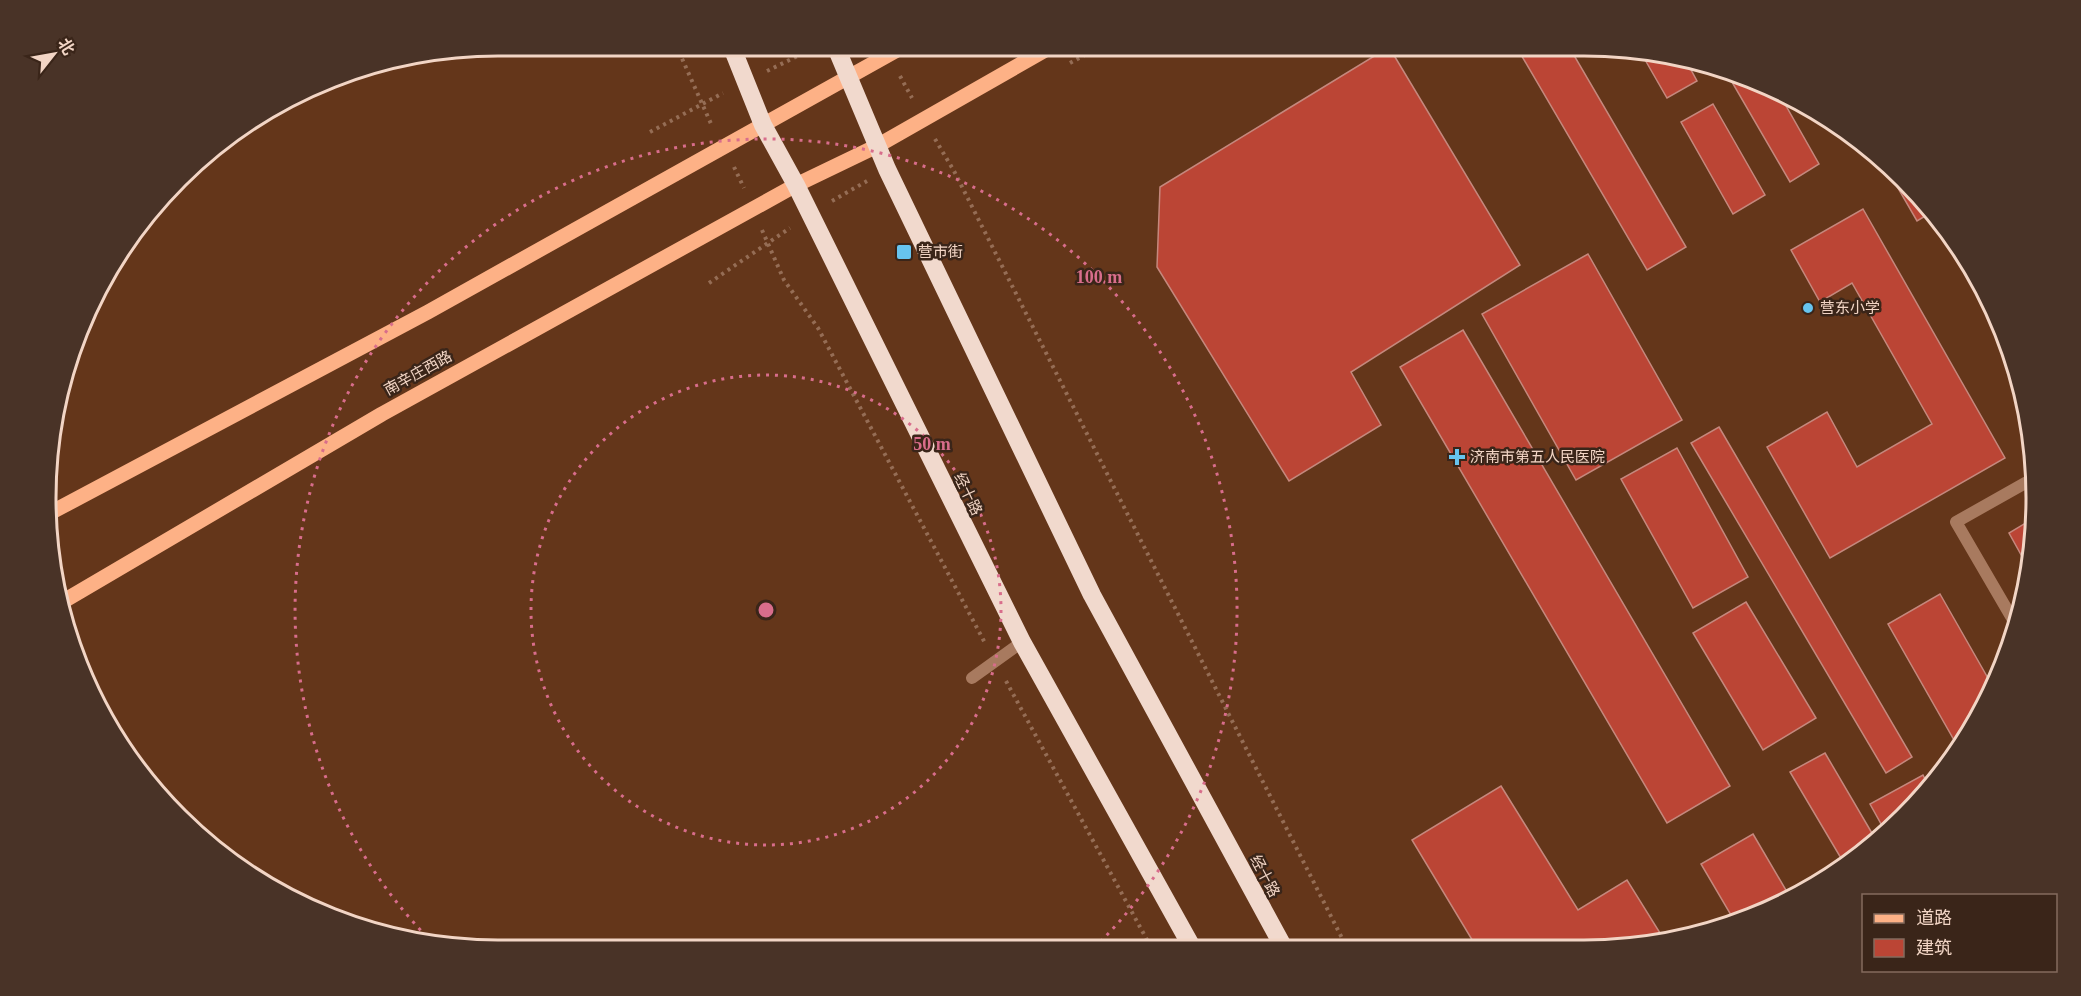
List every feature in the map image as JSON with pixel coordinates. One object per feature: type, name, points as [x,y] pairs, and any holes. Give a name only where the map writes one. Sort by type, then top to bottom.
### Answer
[{"type":"highway","name":"经十路","points":[[735,56],[763,125],[796,185],[1022,642],[1188,940]]},
{"type":"highway","name":"经十路","points":[[839,56],[877,146],[1092,595],[1280,940]]},
{"type":"main road","points":[[56,510],[428,312],[886,56]]},
{"type":"main road","points":[[796,185],[877,146],[1035,56]]},
{"type":"main road","name":"南辛庄西路","points":[[68,599],[382,414],[796,185]]},
{"type":"street","points":[[2010,614],[1956,522],[2025,483]]},
{"type":"street","points":[[972,678],[1022,642]]},
{"type":"path","points":[[681,56],[701,105],[754,208],[784,280],[818,328],[995,661],[1147,940]]},
{"type":"path","points":[[891,56],[923,120],[954,171],[1343,940]]},
{"type":"building","points":[[1374,56],[1394,56],[1520,265],[1351,372],[1381,425],[1289,481],[1157,267],[1160,187]]},
{"type":"building","points":[[1522,56],[1574,56],[1686,247],[1647,270]]},
{"type":"building","points":[[1645,60],[1691,69],[1697,81],[1667,98]]},
{"type":"building","points":[[1732,81],[1785,104],[1819,164],[1790,182]]},
{"type":"building","points":[[1713,104],[1765,195],[1733,214],[1681,122]]},
{"type":"building","points":[[1897,186],[1924,217],[1917,221]]},
{"type":"building","points":[[1863,209],[2005,458],[1830,558],[1767,447],[1827,412],[1857,467],[1932,424],[1852,283],[1820,302],[1791,250]]},
{"type":"building","points":[[1588,254],[1682,420],[1576,480],[1482,314]]},
{"type":"building","points":[[1463,330],[1730,786],[1667,823],[1400,367]]},
{"type":"building","points":[[1719,427],[1912,757],[1886,773],[1691,443]]},
{"type":"building","points":[[1677,448],[1748,577],[1693,608],[1621,479]]},
{"type":"building","points":[[2025,523],[2022,556],[2009,533]]},
{"type":"building","points":[[1940,594],[1987,677],[1954,739],[1888,624]]},
{"type":"building","points":[[1746,602],[1816,718],[1763,750],[1693,633]]},
{"type":"building","points":[[1825,753],[1872,833],[1841,857],[1790,772]]},
{"type":"building","points":[[1923,775],[1925,779],[1916,790],[1882,825],[1870,804]]},
{"type":"building","points":[[1501,786],[1578,910],[1627,880],[1660,934],[1612,940],[1472,940],[1412,840]]},
{"type":"building","points":[[1753,834],[1786,891],[1731,915],[1701,864]]},
{"type":"place","name":"营市街","points":[[904,252]]},
{"type":"place","name":"营东小学","points":[[1808,308]]},
{"type":"place","name":"济南市第五人民医院","points":[[1457,457]]}]
